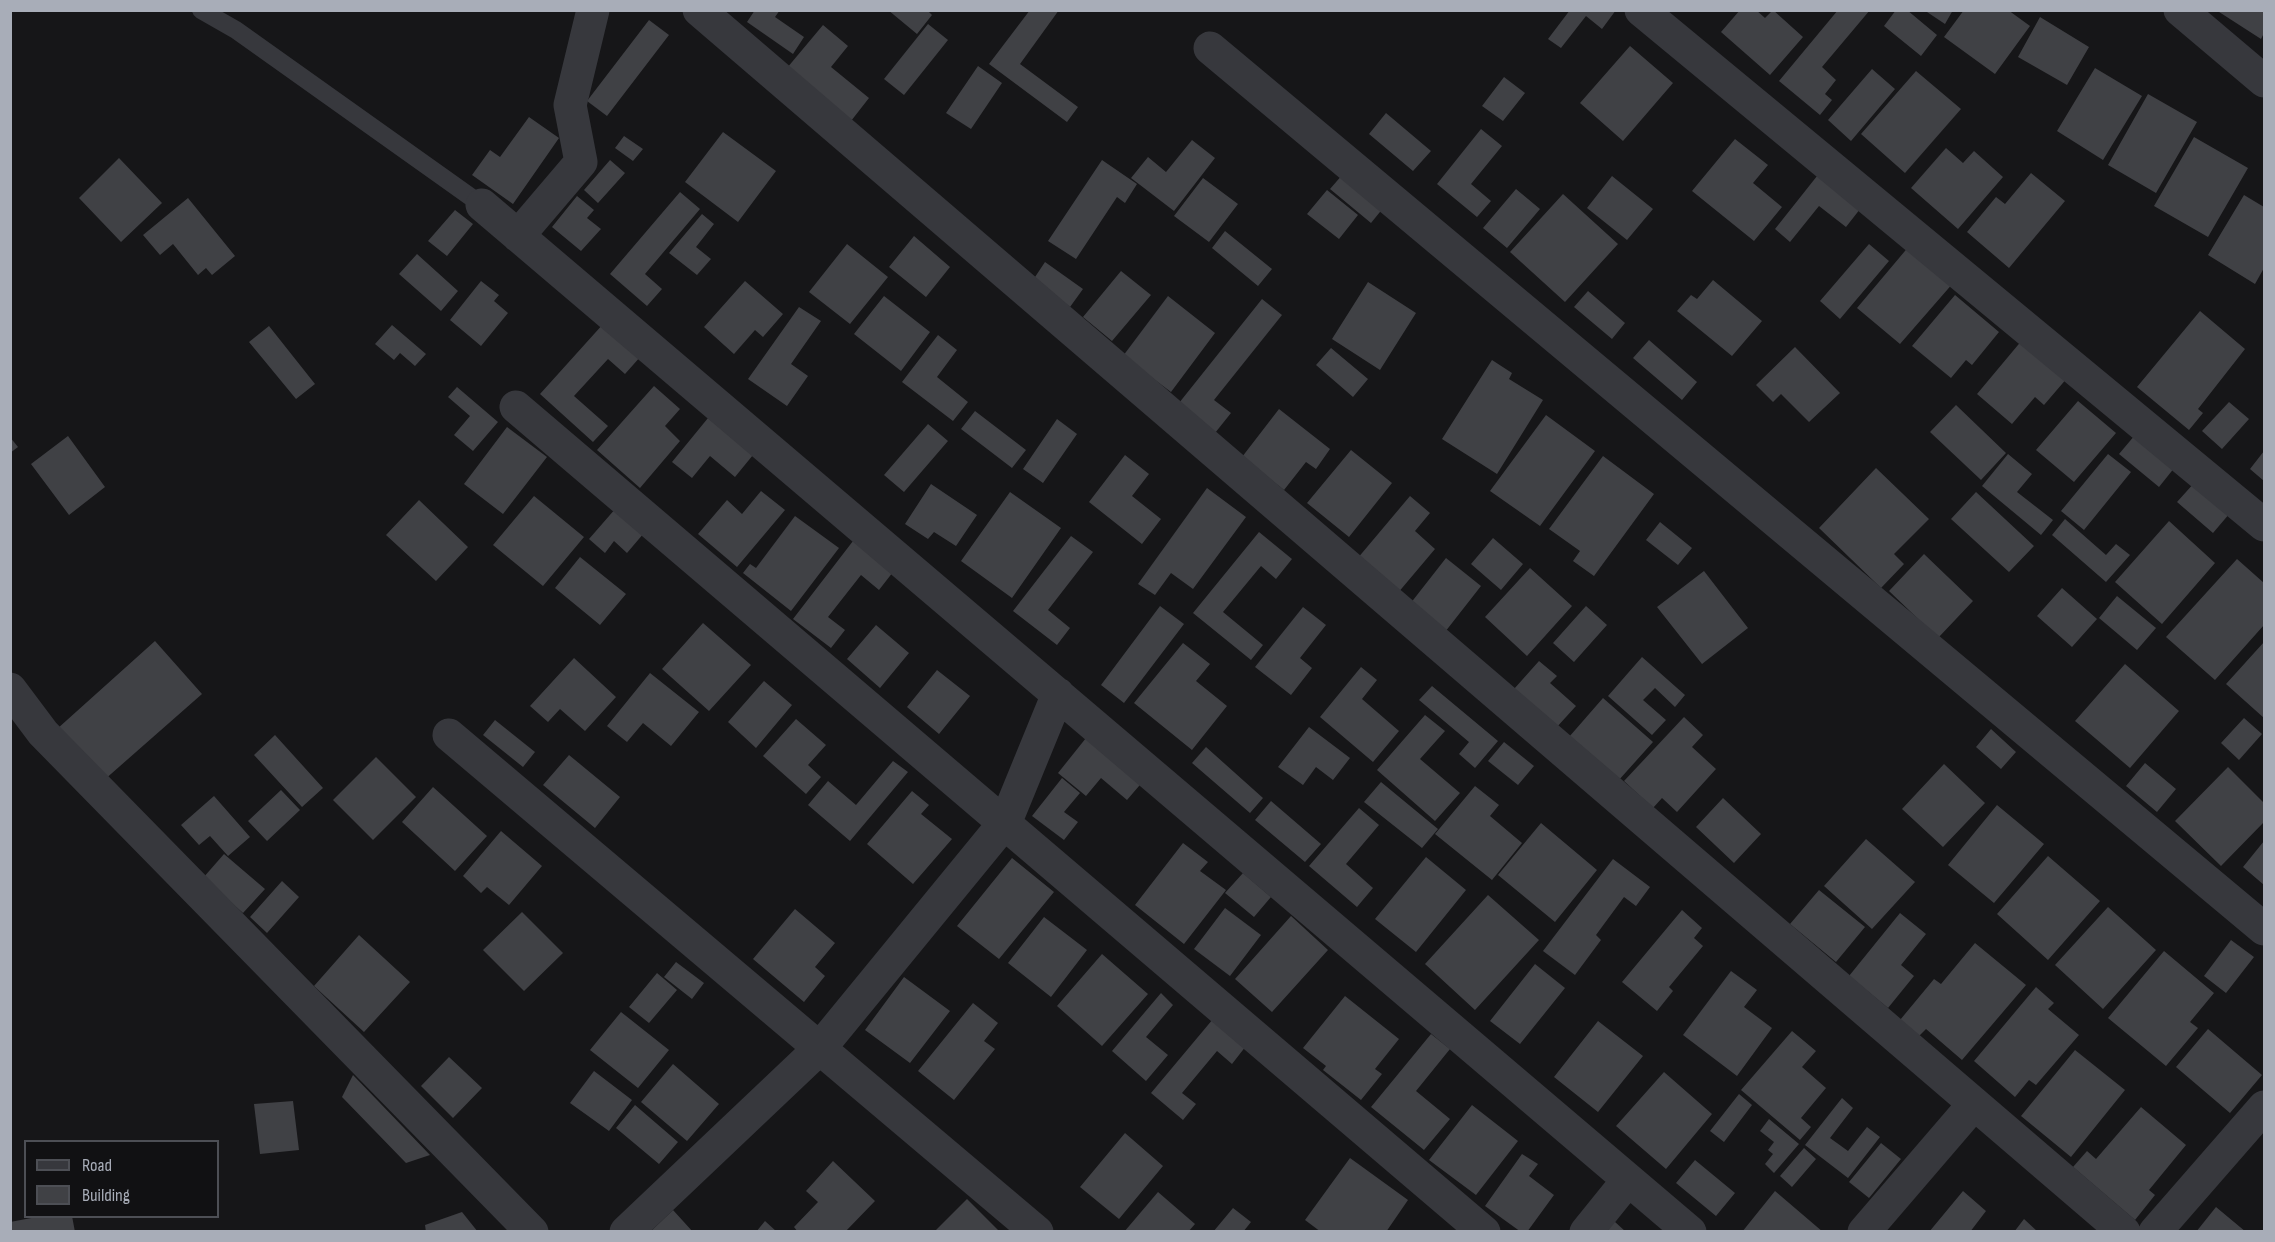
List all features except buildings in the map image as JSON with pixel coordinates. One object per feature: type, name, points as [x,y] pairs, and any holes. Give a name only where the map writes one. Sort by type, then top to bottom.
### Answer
[{"type":"street","points":[[518,236],[580,162],[570,105],[593,10]]},
{"type":"street","points":[[699,10],[2124,1232]]},
{"type":"street","points":[[1641,10],[2265,525]]},
{"type":"street","points":[[2180,10],[2265,81]]},
{"type":"street","points":[[1210,48],[2265,929]]},
{"type":"street","points":[[482,205],[1690,1232]]},
{"type":"street","points":[[516,407],[1006,821],[1484,1232]]},
{"type":"street","points":[[10,689],[43,733],[532,1232]]},
{"type":"street","points":[[626,1232],[820,1048],[1006,821],[1058,694]]},
{"type":"street","points":[[449,735],[1037,1232]]},
{"type":"street","points":[[1864,1232],[1974,1104]]},
{"type":"street","points":[[2156,1232],[2265,1107]]},
{"type":"street","points":[[1586,1232],[1628,1180]]},
{"type":"lane","points":[[201,10],[236,30],[482,205]]}]
